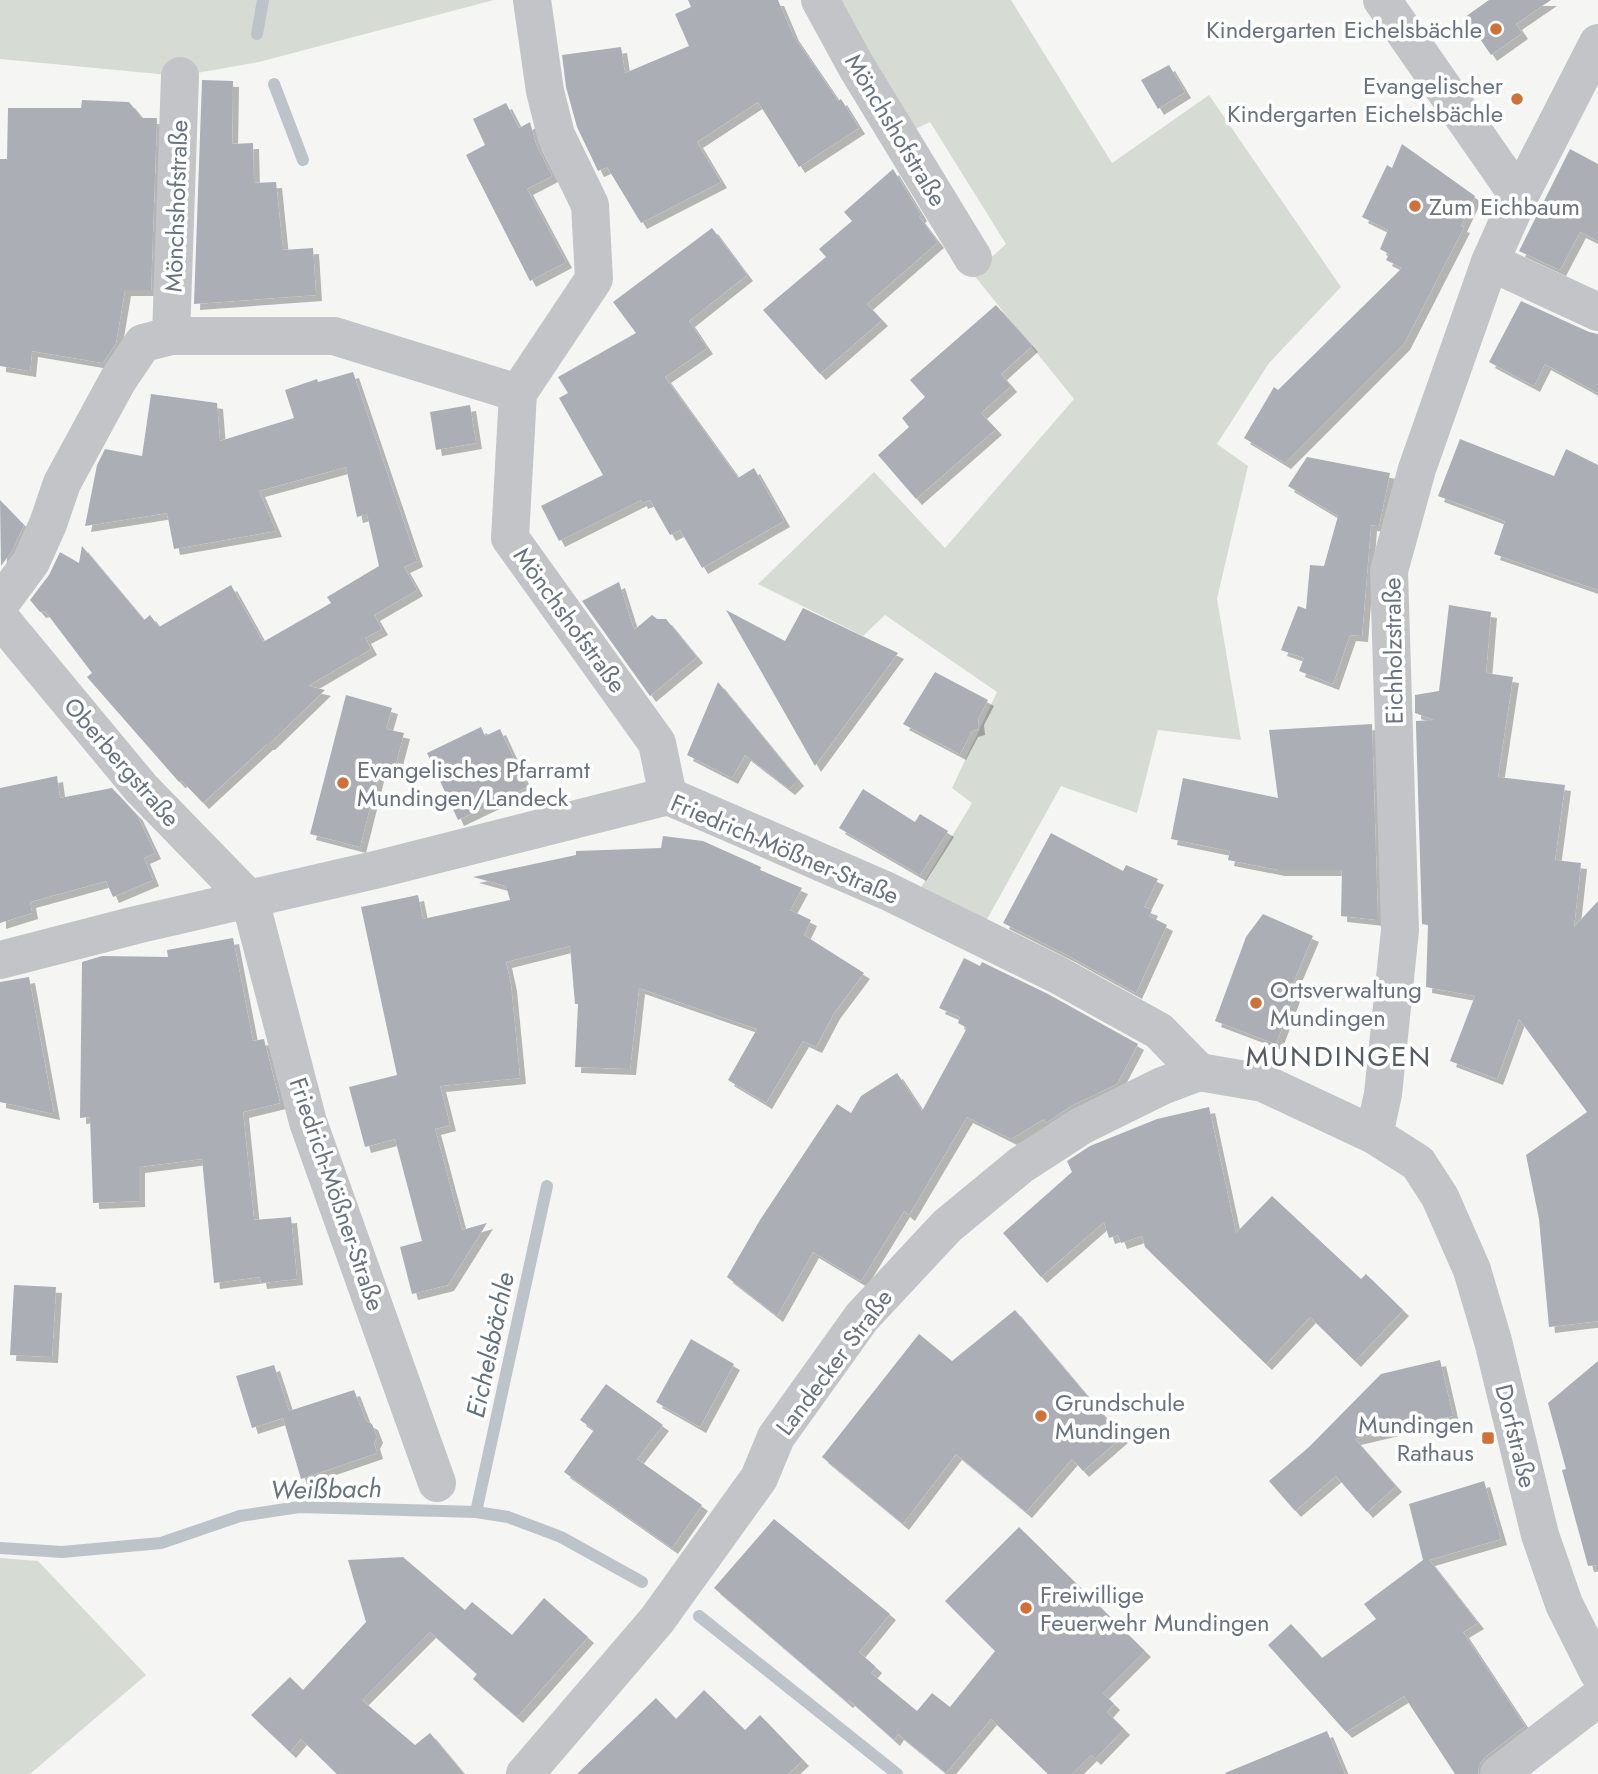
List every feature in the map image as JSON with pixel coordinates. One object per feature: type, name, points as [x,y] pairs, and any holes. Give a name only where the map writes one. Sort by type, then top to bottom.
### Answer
[{"type":"street","points":[[0,604],[31,562],[62,483],[118,380],[143,343],[171,336],[334,336],[518,393],[594,279],[590,205],[556,135],[545,91],[532,0]]},
{"type":"street","name":"Mönchshofstraße","points":[[820,0],[856,66],[973,258]]},
{"type":"street","points":[[1382,0],[1519,197]]},
{"type":"street","name":"Eichholzstraße","points":[[1374,1135],[1383,1094],[1400,930],[1390,571],[1417,469],[1490,261],[1519,197],[1598,43]]},
{"type":"street","name":"Mönchshofstraße","points":[[171,336],[180,76]]},
{"type":"street","points":[[1490,261],[1598,312]]},
{"type":"street","name":"Mönchshofstraße","points":[[518,393],[510,538],[657,743],[668,796]]},
{"type":"street","name":"Oberbergstraße","points":[[0,618],[141,788],[250,900]]},
{"type":"street","name":"Friedrich-Mößner-Straße","points":[[0,960],[668,796],[887,891],[1058,975],[1159,1031],[1199,1072]]},
{"type":"street","name":"Friedrich-Mößner-Straße","points":[[250,900],[308,1122],[437,1483]]},
{"type":"street","name":"Dorfstraße","points":[[1199,1072],[1263,1083],[1374,1135],[1418,1163],[1440,1197],[1476,1282],[1540,1535],[1564,1604],[1598,1672]]},
{"type":"street","name":"Landecker Straße","points":[[525,1774],[664,1609],[759,1478],[776,1437],[862,1317],[947,1226],[1021,1165],[1081,1126],[1162,1086],[1199,1072]]},
{"type":"street","points":[[1499,1774],[1598,1698]]},
{"type":"shaded area","points":[[0,0],[494,0],[259,62],[180,76],[0,59]]},
{"type":"shaded area","points":[[830,0],[1011,0],[1112,163],[1209,95],[1341,287],[1269,363],[1217,444],[1248,466],[1217,599],[1241,740],[1158,730],[1137,813],[1061,786],[985,923],[920,889],[972,803],[952,788],[997,692],[885,615],[863,636],[758,584],[874,472],[945,548],[1074,399],[973,274],[1006,244],[930,122],[907,133]]},
{"type":"shaded area","points":[[0,1558],[38,1561],[146,1675],[30,1774],[0,1774]]},
{"type":"building","points":[[688,0],[778,0],[793,35],[838,101],[841,99],[859,128],[799,167],[758,102],[697,142],[721,182],[641,223],[607,167],[598,171],[577,127],[566,87],[562,55],[621,47],[625,73],[689,46],[675,14],[691,7]]},
{"type":"building","name":"Kindergarten Eichelsbächle","points":[[1489,0],[1551,0],[1516,24],[1522,33],[1491,55],[1465,17]]},
{"type":"building","points":[[1169,65],[1185,92],[1158,109],[1141,80]]},
{"type":"building","points":[[202,80],[233,81],[232,144],[253,143],[254,183],[276,182],[283,250],[313,248],[316,295],[194,304]]},
{"type":"building","points":[[82,100],[129,102],[142,118],[157,118],[151,290],[125,290],[116,343],[103,363],[32,351],[30,371],[0,366],[0,159],[7,159],[8,108],[81,108]]},
{"type":"building","points":[[506,103],[519,128],[530,122],[536,144],[552,176],[527,189],[566,262],[530,281],[466,155],[485,145],[473,119]]},
{"type":"building","points":[[1402,144],[1475,196],[1461,226],[1464,227],[1404,344],[1285,463],[1244,438],[1274,387],[1278,390],[1402,268],[1386,260],[1389,254],[1380,249],[1388,230],[1362,217],[1387,165],[1392,168]]},
{"type":"building","points":[[1570,149],[1598,164],[1598,241],[1580,232],[1560,270],[1519,251]]},
{"type":"building","points":[[893,169],[921,215],[919,217],[938,242],[867,304],[882,320],[820,374],[763,310],[826,257],[819,249],[852,221],[844,212]]},
{"type":"building","points":[[712,228],[747,275],[689,321],[707,348],[665,377],[738,478],[754,468],[784,521],[702,568],[680,530],[670,535],[650,500],[642,503],[641,500],[559,541],[541,506],[603,475],[559,398],[568,393],[558,377],[636,333],[613,302]]},
{"type":"building","points":[[1521,301],[1598,334],[1598,393],[1545,364],[1534,386],[1489,362]]},
{"type":"building","points":[[996,305],[1032,346],[1001,374],[1011,386],[981,413],[996,429],[916,499],[878,455],[909,427],[902,418],[925,397],[910,380]]},
{"type":"building","points":[[353,372],[417,561],[404,567],[417,590],[374,615],[382,629],[365,638],[371,649],[308,686],[325,690],[203,803],[182,781],[179,782],[87,677],[92,673],[45,611],[40,612],[30,600],[49,575],[60,552],[79,563],[82,546],[144,620],[150,615],[159,627],[231,585],[263,642],[331,603],[327,597],[379,566],[367,514],[357,517],[346,467],[259,491],[276,531],[174,549],[167,513],[85,526],[97,465],[105,449],[142,456],[151,394],[217,403],[220,441],[294,418],[285,390],[317,379],[318,382]]},
{"type":"building","points":[[470,405],[476,443],[436,450],[430,412]]},
{"type":"building","points":[[1460,439],[1554,476],[1566,449],[1598,465],[1598,590],[1494,554],[1505,521],[1438,496]]},
{"type":"building","points":[[1307,457],[1390,473],[1379,526],[1371,525],[1362,636],[1350,635],[1333,684],[1299,671],[1304,658],[1281,650],[1298,606],[1306,609],[1310,565],[1324,566],[1338,516],[1288,486]]},
{"type":"building","points":[[0,500],[24,525],[12,551],[1,566]]},
{"type":"building","points":[[619,582],[634,630],[652,615],[657,619],[666,619],[697,657],[650,696],[582,601]]},
{"type":"building","points":[[1449,605],[1491,612],[1486,673],[1513,677],[1498,777],[1565,785],[1555,860],[1581,863],[1574,927],[1598,901],[1598,1321],[1549,1327],[1539,1219],[1526,1155],[1587,1112],[1519,1019],[1497,1079],[1450,1061],[1475,996],[1426,987],[1428,925],[1422,924],[1416,721],[1434,720],[1415,713],[1415,695],[1439,691]]},
{"type":"building","points":[[803,608],[898,653],[815,766],[726,610],[785,641]]},
{"type":"building","points":[[935,672],[988,700],[978,719],[979,729],[972,731],[960,754],[903,724]]},
{"type":"building","points":[[718,682],[798,780],[789,789],[745,755],[732,778],[687,755]]},
{"type":"building","points":[[346,695],[392,708],[386,729],[404,733],[395,767],[381,764],[360,847],[310,834]]},
{"type":"building","points":[[1372,724],[1378,920],[1341,916],[1342,870],[1279,870],[1228,860],[1230,851],[1171,839],[1183,778],[1278,798],[1269,730]]},
{"type":"building","points":[[481,727],[485,736],[500,729],[527,787],[458,820],[427,753]]},
{"type":"building","points":[[57,776],[60,798],[112,788],[137,815],[155,853],[144,858],[153,880],[113,897],[106,881],[30,902],[32,913],[0,923],[0,788]]},
{"type":"building","points":[[863,789],[915,822],[920,814],[948,831],[920,875],[839,828]]},
{"type":"building","points":[[1051,833],[1123,871],[1126,865],[1158,879],[1144,907],[1152,910],[1149,916],[1167,925],[1136,993],[1003,923]]},
{"type":"building","points":[[663,836],[703,841],[802,888],[790,910],[811,920],[804,935],[864,973],[834,1013],[816,1047],[803,1041],[766,1103],[728,1080],[757,1029],[639,988],[630,1069],[575,1067],[578,1004],[575,1004],[570,946],[506,962],[511,985],[520,1078],[440,1086],[450,1125],[435,1129],[462,1230],[487,1223],[448,1285],[412,1294],[400,1247],[422,1241],[395,1139],[365,1147],[349,1087],[397,1075],[361,907],[418,895],[423,919],[510,900],[506,886],[473,877],[576,855],[576,851],[661,848]]},
{"type":"building","points":[[1263,914],[1313,936],[1293,983],[1298,985],[1276,1044],[1215,1021],[1246,937]]},
{"type":"building","points":[[233,938],[253,1041],[264,1039],[280,1103],[243,1112],[254,1220],[291,1217],[297,1279],[261,1283],[260,1277],[214,1283],[202,1159],[139,1167],[139,1201],[93,1203],[90,1117],[80,1118],[82,962],[102,956],[168,957],[167,950]]},
{"type":"building","points":[[964,958],[980,966],[982,962],[1048,994],[1138,1044],[1117,1084],[1071,1106],[1046,1123],[1044,1119],[1011,1139],[967,1117],[909,1215],[904,1211],[861,1281],[813,1252],[777,1316],[727,1277],[760,1220],[837,1104],[851,1113],[861,1096],[897,1073],[922,1111],[967,1028],[958,1023],[960,1017],[939,1008]]},
{"type":"building","points":[[29,977],[54,1114],[0,1102],[0,982]]},
{"type":"building","points":[[1209,1107],[1236,1233],[1272,1196],[1361,1279],[1366,1274],[1403,1310],[1355,1361],[1310,1317],[1266,1364],[1145,1247],[1142,1236],[1121,1243],[1118,1235],[1109,1238],[1104,1222],[1041,1277],[1003,1233],[1072,1172],[1067,1161],[1090,1146],[1157,1119]]},
{"type":"building","points":[[14,1285],[56,1287],[52,1357],[10,1355]]},
{"type":"building","name":"Grundschule Mundingen","points":[[1015,1310],[1122,1437],[1083,1471],[1072,1459],[1026,1512],[956,1454],[903,1524],[822,1457],[919,1334],[952,1361]]},
{"type":"building","points":[[691,1339],[734,1364],[700,1427],[656,1402]]},
{"type":"building","points":[[1440,1360],[1453,1416],[1355,1439],[1396,1486],[1367,1512],[1336,1476],[1295,1511],[1269,1481],[1309,1447],[1381,1374]]},
{"type":"building","points":[[1598,1361],[1598,1565],[1588,1566],[1562,1470],[1566,1469],[1548,1403]]},
{"type":"building","points":[[274,1365],[289,1411],[354,1390],[366,1421],[372,1424],[377,1437],[374,1443],[377,1453],[301,1479],[283,1418],[252,1428],[236,1376]]},
{"type":"building","points":[[606,1384],[663,1425],[637,1459],[702,1505],[672,1548],[564,1472],[594,1430],[580,1420]]},
{"type":"building","points":[[1484,1481],[1501,1539],[1429,1560],[1478,1623],[1463,1632],[1525,1726],[1485,1757],[1479,1765],[1478,1774],[1455,1774],[1404,1696],[1346,1732],[1268,1645],[1291,1624],[1322,1658],[1376,1619],[1364,1604],[1423,1560],[1409,1504]]},
{"type":"building","points":[[774,1519],[890,1614],[859,1652],[876,1667],[871,1673],[917,1711],[932,1693],[950,1707],[995,1651],[945,1601],[1019,1527],[1145,1651],[1103,1693],[1114,1704],[1107,1712],[1124,1729],[1095,1759],[1091,1755],[1072,1774],[1048,1774],[991,1719],[946,1773],[898,1734],[894,1740],[714,1588]]},
{"type":"building","points":[[403,1557],[465,1610],[472,1602],[512,1635],[544,1598],[588,1637],[517,1717],[473,1679],[477,1674],[430,1632],[362,1700],[415,1745],[430,1733],[464,1774],[337,1774],[301,1739],[290,1752],[251,1715],[290,1677],[303,1690],[366,1622],[348,1560]]},
{"type":"building","points":[[704,1690],[745,1730],[760,1715],[803,1760],[788,1774],[577,1774],[656,1698],[676,1719]]},
{"type":"building","points":[[1327,1731],[1345,1774],[1225,1773]]},
{"type":"waterway","name":"Eichelsbächle","points":[[257,34],[263,0]]},
{"type":"waterway","name":"Eichelsbächle","points":[[274,84],[303,160]]},
{"type":"waterway","name":"Eichelsbächle","points":[[476,1512],[547,1186]]},
{"type":"waterway","name":"Weißbach","points":[[0,1548],[62,1552],[161,1543],[240,1516],[299,1507],[476,1512],[508,1517],[561,1537],[642,1582]]},
{"type":"waterway","name":"Weißbach","points":[[699,1616],[897,1774]]},
{"type":"place","name":"Kindergarten Eichelsbächle","points":[[1496,29]]},
{"type":"place","name":"Evangelischer Kindergarten Eichelsbächle","points":[[1517,99]]},
{"type":"place","name":"Zum Eichbaum","points":[[1415,206]]},
{"type":"place","name":"Evangelisches Pfarramt Mundingen/Landeck","points":[[343,783]]},
{"type":"place","name":"Ortsverwaltung Mundingen","points":[[1256,1003]]},
{"type":"place","name":"Grundschule Mundingen","points":[[1041,1416]]},
{"type":"place","name":"Mundingen Rathaus","points":[[1488,1438]]},
{"type":"place","name":"Freiwillige Feuerwehr Mundingen","points":[[1026,1608]]},
{"type":"district","name":"MUNDINGEN","points":[[1339,1056]]}]
